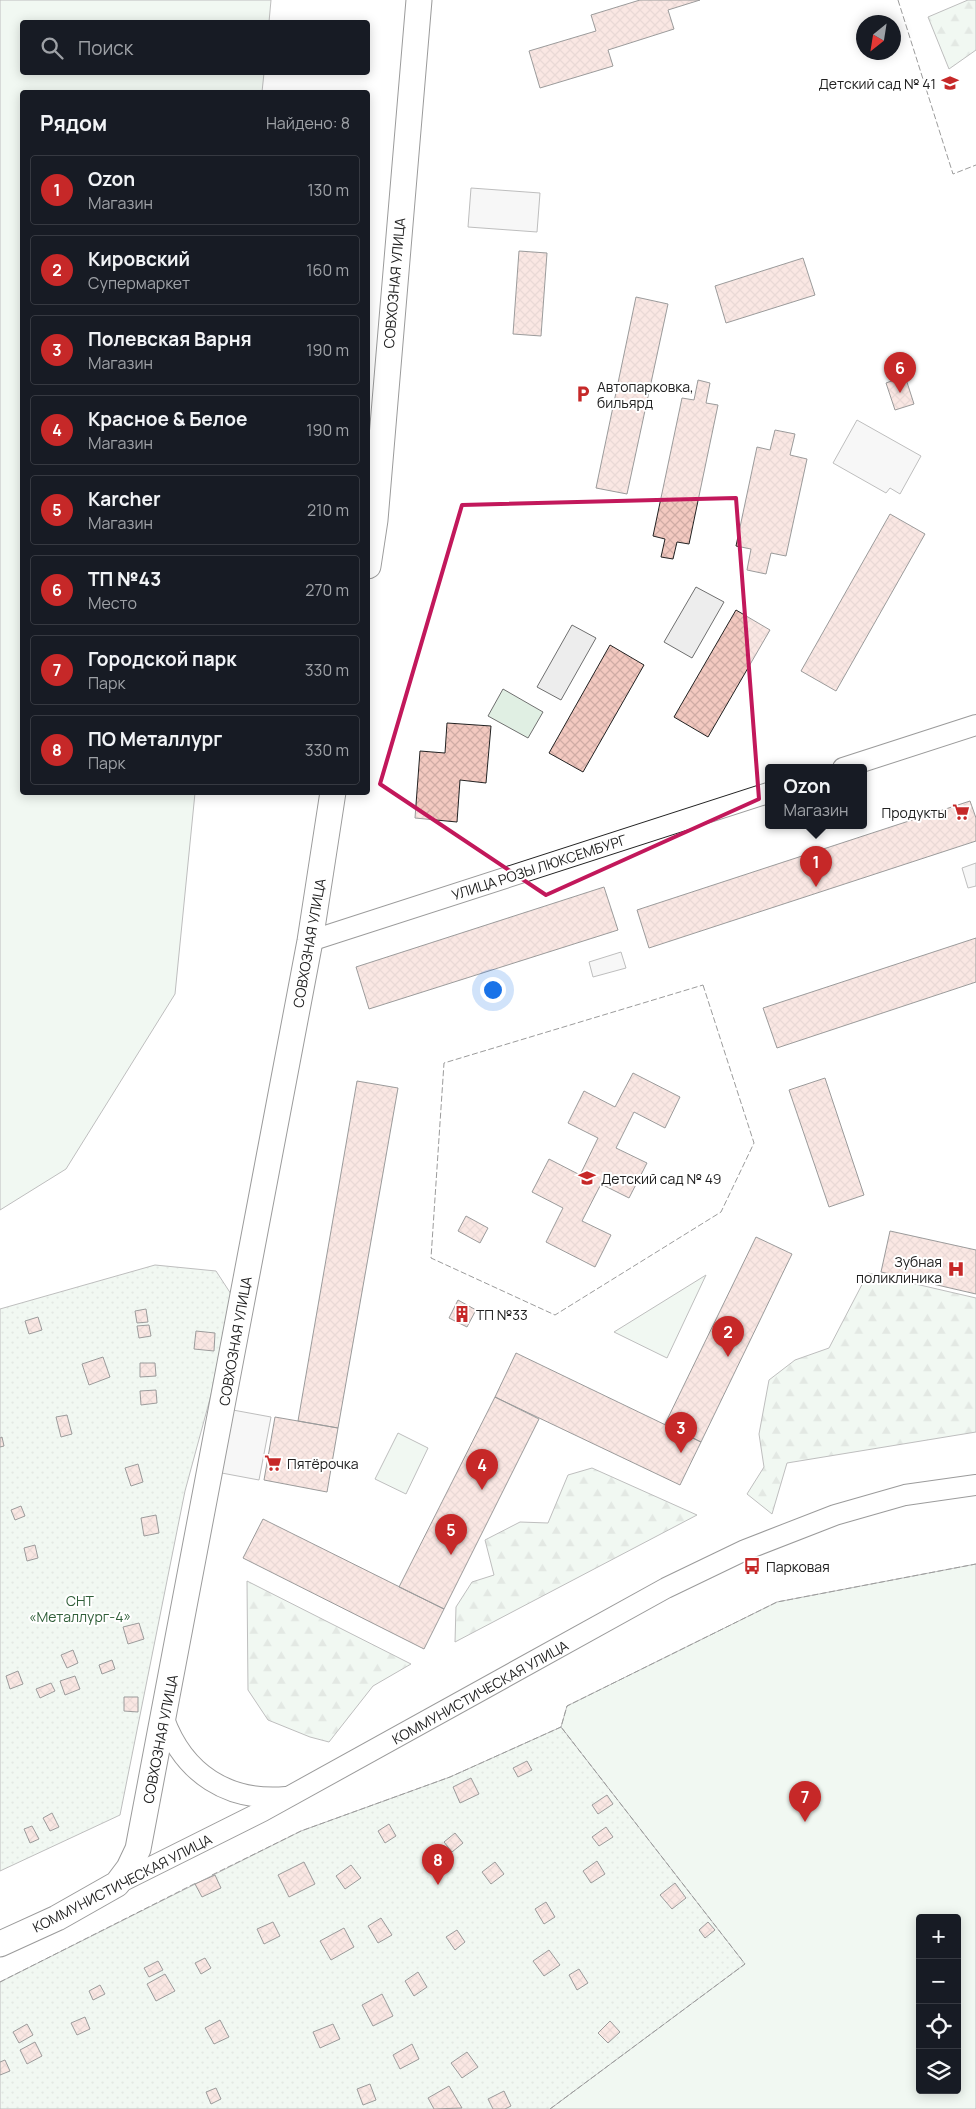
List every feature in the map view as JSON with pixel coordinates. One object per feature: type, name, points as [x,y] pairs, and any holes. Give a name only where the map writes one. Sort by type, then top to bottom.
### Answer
[{"type":"main road","name":"СОВХОЗНАЯ УЛИЦА","points":[[370,551],[418,0]]},
{"type":"main road","name":"СОВХОЗНАЯ УЛИЦА","points":[[117,1884],[129,1868],[138,1849],[164,1719],[310,942],[333,795]]},
{"type":"main road","name":"КОММУНИСТИЧЕСКАЯ УЛИЦА","points":[[0,1944],[57,1918],[117,1884]]},
{"type":"street","points":[[856,764],[976,725]]},
{"type":"street","name":"УЛИЦА РОЗЫ ЛЮКСЕМБУРГ","points":[[310,942],[765,794]]},
{"type":"street","name":"КОММУНИСТИЧЕСКАЯ УЛИЦА","points":[[117,1884],[289,1797],[666,1588],[745,1550],[835,1516],[905,1495],[976,1484]]},
{"type":"street","points":[[164,1719],[181,1753],[207,1779],[228,1790],[247,1795],[267,1798],[289,1797]]},
{"type":"highlighted area","points":[[736,498],[759,799],[546,895],[380,784],[462,505]]},
{"type":"green space","points":[[0,0],[271,0],[269,20],[20,20],[20,75],[264,75],[262,90],[20,90],[20,795],[195,795],[175,994],[66,1169],[0,1210]]},
{"type":"green space","points":[[968,0],[976,0],[976,50],[949,69],[928,17]]},
{"type":"green space","points":[[503,689],[543,712],[528,738],[488,716]]},
{"type":"green space","name":"СНТ «Металлург-4»","points":[[155,1265],[216,1271],[231,1294],[211,1395],[185,1491],[120,1815],[0,1871],[0,1309]]},
{"type":"green space","points":[[868,1273],[976,1298],[976,1432],[787,1463],[772,1514],[747,1494],[764,1467],[759,1434],[769,1380],[795,1360],[829,1348]]},
{"type":"green space","points":[[706,1275],[667,1358],[614,1332]]},
{"type":"green space","points":[[398,1433],[428,1448],[406,1494],[375,1479]]},
{"type":"green space","points":[[592,1468],[697,1515],[455,1642],[456,1607],[472,1582],[494,1575],[485,1540],[520,1522],[548,1523],[568,1475]]},
{"type":"green space","points":[[976,1564],[976,2109],[550,2109],[744,1964],[561,1727],[567,1706],[777,1602]]},
{"type":"green space","points":[[247,1581],[411,1664],[373,1686],[329,1742],[310,1737],[268,1720],[248,1690]]},
{"type":"green space","points":[[561,1727],[745,1964],[550,2109],[0,2109],[0,1982],[301,1831],[450,1777]]},
{"type":"shaded area","points":[[471,188],[540,193],[537,232],[468,227]]},
{"type":"shaded area","points":[[857,420],[921,456],[900,494],[890,488],[886,493],[833,463]]},
{"type":"shaded area","points":[[696,587],[724,602],[692,658],[664,642]]},
{"type":"shaded area","points":[[572,625],[596,638],[561,700],[537,687]]},
{"type":"shaded area","points":[[976,863],[976,886],[968,888],[962,868]]},
{"type":"shaded area","points":[[621,952],[626,968],[593,977],[589,962]]},
{"type":"shaded area","points":[[222,1408],[271,1417],[259,1480],[211,1471]]},
{"type":"building","points":[[640,0],[700,0],[668,10],[674,29],[608,50],[613,66],[540,88],[529,51],[596,31],[591,15]]},
{"type":"building","points":[[519,251],[547,253],[541,336],[513,334]]},
{"type":"building","points":[[803,258],[815,295],[726,323],[715,286]]},
{"type":"building","points":[[636,297],[668,304],[627,494],[596,488]]},
{"type":"building","points":[[905,376],[914,404],[895,410],[886,383]]},
{"type":"building","points":[[698,380],[710,383],[706,403],[718,405],[689,544],[677,542],[673,559],[661,557],[665,539],[653,536],[682,398],[694,400]]},
{"type":"building","points":[[775,430],[795,434],[790,455],[807,459],[786,556],[771,553],[766,574],[747,570],[751,549],[736,546],[757,447],[770,450]]},
{"type":"building","points":[[890,514],[925,534],[836,691],[801,671]]},
{"type":"building","points":[[736,610],[770,630],[708,737],[674,717]]},
{"type":"building","points":[[610,645],[644,665],[583,772],[549,753]]},
{"type":"building","points":[[447,723],[491,726],[486,783],[460,780],[457,822],[415,818],[420,751],[445,753]]},
{"type":"building","points":[[970,801],[976,818],[976,841],[649,948],[637,910]]},
{"type":"building","points":[[604,887],[618,930],[369,1009],[356,967]]},
{"type":"building","points":[[976,938],[976,982],[777,1048],[763,1008]]},
{"type":"building","points":[[633,1073],[680,1097],[665,1128],[634,1112],[616,1148],[647,1163],[629,1198],[601,1184],[582,1221],[611,1235],[595,1267],[546,1242],[563,1208],[532,1192],[549,1159],[580,1175],[598,1138],[568,1123],[584,1091],[615,1107]]},
{"type":"building","points":[[825,1078],[864,1195],[829,1207],[789,1090]]},
{"type":"building","points":[[357,1081],[398,1088],[338,1428],[298,1421]]},
{"type":"building","points":[[466,1216],[488,1228],[480,1243],[458,1231]]},
{"type":"building","points":[[890,1231],[976,1250],[976,1294],[881,1272]]},
{"type":"building","points":[[756,1237],[792,1254],[701,1442],[665,1424]]},
{"type":"building","name":"ТП №33","points":[[458,1300],[476,1310],[467,1327],[449,1318]]},
{"type":"building","points":[[146,1309],[148,1322],[137,1323],[135,1311]]},
{"type":"building","points":[[38,1317],[42,1330],[29,1334],[25,1321]]},
{"type":"building","points":[[149,1325],[151,1336],[139,1338],[137,1326]]},
{"type":"building","points":[[196,1331],[215,1333],[214,1351],[194,1349]]},
{"type":"building","points":[[516,1353],[701,1442],[680,1485],[495,1397]]},
{"type":"building","points":[[103,1357],[110,1377],[89,1385],[82,1364]]},
{"type":"building","points":[[140,1363],[155,1363],[156,1376],[140,1377]]},
{"type":"building","points":[[156,1390],[157,1403],[141,1405],[140,1391]]},
{"type":"building","points":[[495,1397],[539,1419],[444,1609],[399,1587]]},
{"type":"building","points":[[67,1415],[72,1434],[61,1437],[56,1417]]},
{"type":"building","points":[[275,1417],[338,1428],[327,1492],[264,1480]]},
{"type":"building","points":[[2,1437],[4,1446],[0,1447],[0,1438]]},
{"type":"building","points":[[138,1464],[143,1482],[131,1486],[125,1468]]},
{"type":"building","points":[[21,1506],[25,1516],[15,1520],[11,1510]]},
{"type":"building","points":[[156,1515],[159,1533],[144,1536],[141,1518]]},
{"type":"building","points":[[263,1519],[444,1609],[424,1649],[243,1558]]},
{"type":"building","points":[[35,1545],[38,1558],[27,1561],[24,1548]]},
{"type":"building","points":[[139,1623],[144,1639],[128,1644],[123,1627]]},
{"type":"building","points":[[73,1650],[78,1663],[67,1668],[61,1655]]},
{"type":"building","points":[[112,1660],[115,1669],[102,1674],[99,1665]]},
{"type":"building","points":[[18,1671],[23,1684],[10,1689],[6,1676]]},
{"type":"building","points":[[75,1676],[80,1689],[65,1695],[60,1681]]},
{"type":"building","points":[[51,1683],[55,1691],[40,1698],[36,1689]]},
{"type":"building","points":[[124,1697],[138,1697],[138,1712],[124,1711]]},
{"type":"building","points":[[527,1761],[532,1770],[518,1777],[513,1768]]},
{"type":"building","points":[[471,1778],[479,1794],[460,1803],[453,1787]]},
{"type":"building","points":[[607,1795],[613,1804],[598,1814],[592,1805]]},
{"type":"building","points":[[52,1813],[59,1827],[50,1831],[43,1818]]},
{"type":"building","points":[[389,1824],[396,1836],[385,1843],[378,1831]]},
{"type":"building","points":[[32,1826],[39,1839],[30,1843],[24,1829]]},
{"type":"building","points":[[606,1827],[613,1837],[599,1846],[592,1837]]},
{"type":"building","points":[[455,1833],[463,1843],[452,1852],[444,1842]]},
{"type":"building","points":[[597,1861],[605,1874],[591,1883],[583,1871]]},
{"type":"building","points":[[304,1862],[315,1884],[289,1897],[278,1875]]},
{"type":"building","points":[[495,1862],[504,1874],[491,1884],[482,1872]]},
{"type":"building","points":[[351,1865],[361,1878],[345,1889],[336,1876]]},
{"type":"building","points":[[215,1875],[221,1888],[202,1897],[195,1884]]},
{"type":"building","points":[[675,1883],[686,1898],[672,1909],[660,1895]]},
{"type":"building","points":[[546,1902],[555,1917],[544,1924],[535,1909]]},
{"type":"building","points":[[381,1918],[392,1935],[378,1943],[368,1926]]},
{"type":"building","points":[[273,1922],[280,1936],[264,1944],[257,1929]]},
{"type":"building","points":[[708,1922],[715,1930],[705,1938],[699,1930]]},
{"type":"building","points":[[344,1928],[354,1947],[331,1960],[320,1941]]},
{"type":"building","points":[[457,1930],[465,1942],[455,1950],[446,1937]]},
{"type":"building","points":[[549,1950],[560,1965],[544,1976],[533,1961]]},
{"type":"building","points":[[205,1958],[211,1968],[201,1974],[195,1963]]},
{"type":"building","points":[[158,1961],[163,1970],[149,1977],[144,1968]]},
{"type":"building","points":[[579,1969],[588,1983],[577,1990],[569,1975]]},
{"type":"building","points":[[418,1972],[427,1987],[414,1996],[405,1981]]},
{"type":"building","points":[[165,1974],[175,1991],[156,2001],[147,1984]]},
{"type":"building","points":[[100,1985],[105,1994],[93,2000],[89,1991]]},
{"type":"building","points":[[382,1994],[393,2016],[373,2026],[362,2005]]},
{"type":"building","points":[[85,2017],[90,2029],[77,2035],[71,2023]]},
{"type":"building","points":[[220,2020],[229,2037],[214,2044],[205,2028]]},
{"type":"building","points":[[610,2021],[620,2032],[608,2043],[598,2033]]},
{"type":"building","points":[[27,2024],[33,2035],[19,2043],[13,2032]]},
{"type":"building","points":[[333,2024],[340,2039],[320,2048],[313,2032]]},
{"type":"building","points":[[35,2042],[42,2056],[27,2064],[20,2050]]},
{"type":"building","points":[[412,2044],[419,2059],[400,2069],[393,2055]]},
{"type":"building","points":[[467,2052],[478,2067],[462,2078],[451,2063]]},
{"type":"building","points":[[5,2060],[10,2071],[0,2075],[0,2062]]},
{"type":"building","points":[[370,2084],[376,2100],[363,2105],[357,2089]]},
{"type":"building","points":[[449,2086],[462,2108],[434,2109],[428,2098]]},
{"type":"building","points":[[216,2088],[221,2099],[211,2104],[206,2092]]},
{"type":"building","points":[[504,2091],[511,2106],[505,2109],[493,2109],[488,2099]]},
{"type":"fence","points":[[898,0],[953,174],[976,165]]},
{"type":"fence","points":[[703,985],[754,1143],[721,1212],[555,1315],[431,1258],[444,1063],[703,985]]},
{"type":"fence","points":[[212,1875],[301,1831],[450,1777],[561,1727],[567,1706],[777,1602],[976,1564]]},
{"type":"fence","points":[[550,2109],[745,1964],[561,1727]]},
{"type":"fence","points":[[0,1982],[196,1883]]},
{"type":"place","name":"Детский сад № 41","points":[[950,83]]},
{"type":"place","name":"ТП №43","points":[[900,393]]},
{"type":"place","name":"Автопарковка, бильярд","points":[[583,394]]},
{"type":"place","name":"Продукты","points":[[961,812]]},
{"type":"place","name":"Ozon","points":[[816,887]]},
{"type":"place","name":"Детский сад № 49","points":[[587,1178]]},
{"type":"place","name":"Зубная поликлиника","points":[[956,1269]]},
{"type":"place","name":"ТП №33","points":[[462,1314]]},
{"type":"place","name":"Кировский","points":[[728,1357]]},
{"type":"place","name":"Полевская Варня","points":[[681,1453]]},
{"type":"place","name":"Пятёрочка","points":[[273,1463]]},
{"type":"place","name":"Красное & Белое","points":[[482,1490]]},
{"type":"place","name":"Karcher","points":[[451,1555]]},
{"type":"place","name":"Парковая","points":[[752,1566]]},
{"type":"place","name":"Городской парк","points":[[805,1822]]},
{"type":"place","name":"ПО Металлург","points":[[438,1885]]}]
